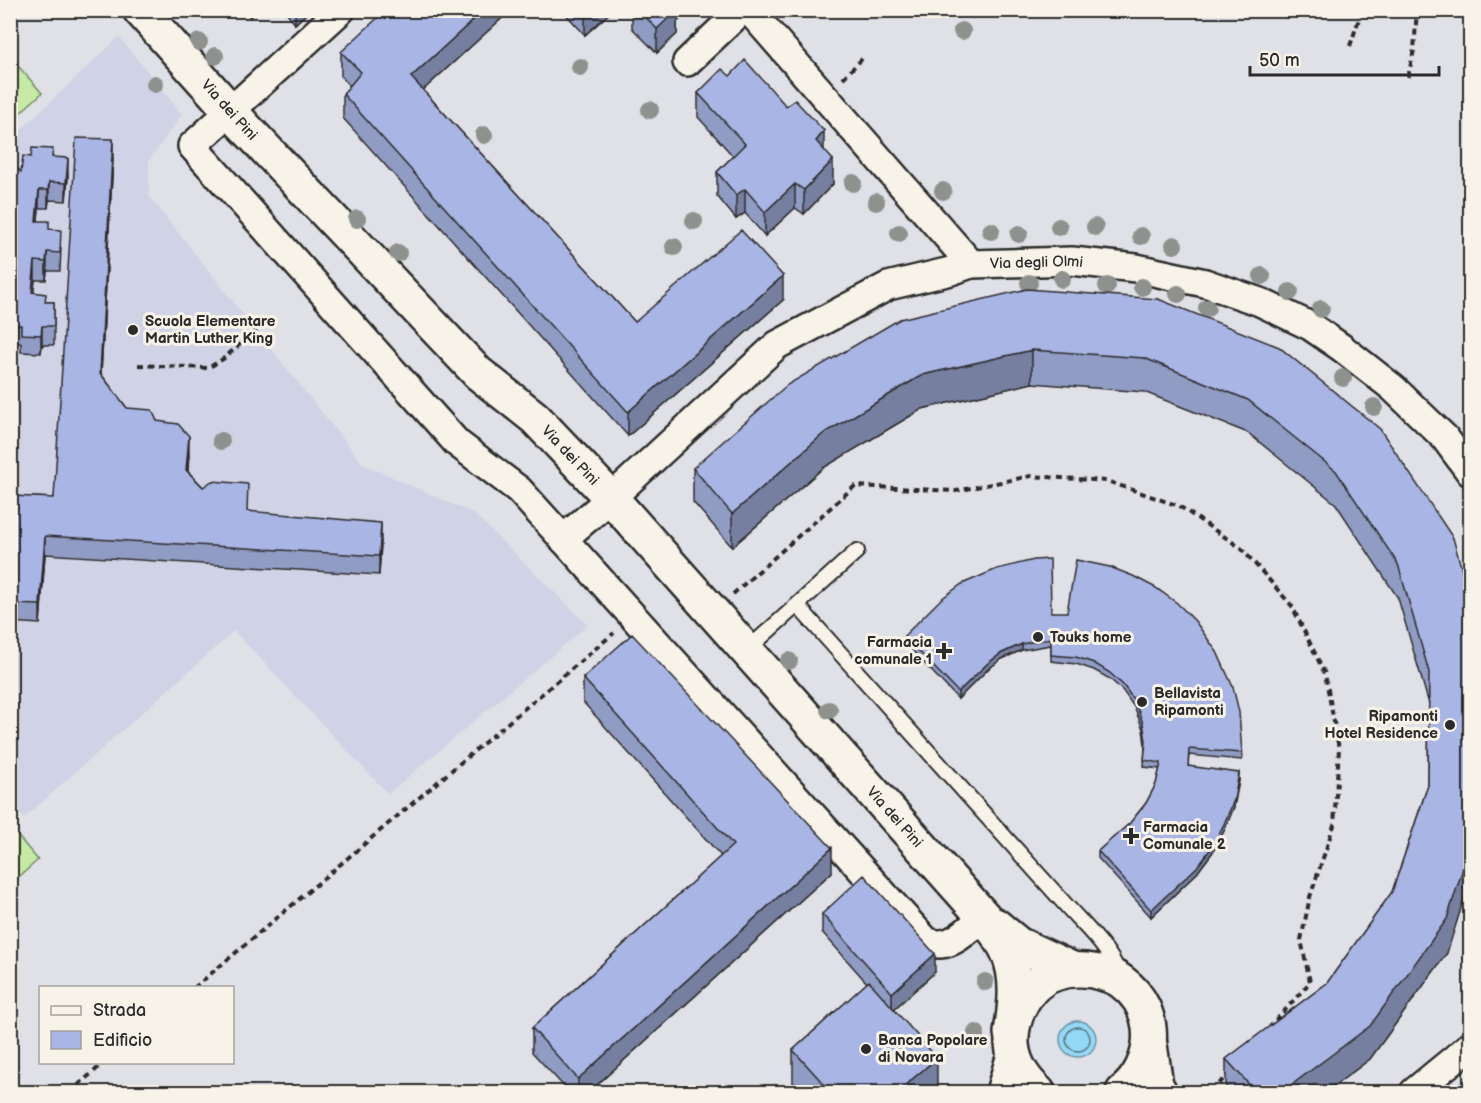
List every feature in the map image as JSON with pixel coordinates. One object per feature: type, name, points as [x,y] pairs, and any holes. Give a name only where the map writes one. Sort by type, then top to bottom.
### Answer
[{"type":"street","name":"Via dei Pini","points":[[140,10],[230,111],[478,373],[535,418],[611,498],[984,917],[1008,952],[1013,972],[1016,996],[1012,1042]]},
{"type":"street","points":[[341,10],[192,146],[458,443],[519,490],[926,941],[937,946],[954,941],[984,917]]},
{"type":"street","points":[[687,62],[742,10]]},
{"type":"street","points":[[749,10],[971,264]]},
{"type":"street","name":"Via degli Olmi","points":[[563,539],[611,498],[777,345],[888,286],[971,264],[1072,261],[1136,268],[1205,283],[1260,302],[1310,326],[1393,388],[1445,438],[1470,472]]},
{"type":"street","name":"Via dei Pini","points":[[984,917],[1018,944],[1072,969]]},
{"type":"street","points":[[1000,1092],[1017,1010],[1030,990],[1049,976],[1072,969],[1107,973],[1122,982],[1135,994],[1145,1009],[1150,1027],[1150,1045],[1156,1085],[1160,1092]]},
{"type":"street","points":[[1012,1042],[1018,1068],[1028,1083],[1038,1092]]},
{"type":"street","points":[[1123,1092],[1134,1083],[1145,1065],[1150,1045]]},
{"type":"street","points":[[1418,1090],[1470,1046]]},
{"type":"lane","points":[[747,650],[857,551]]},
{"type":"lane","points":[[797,605],[1104,948],[1116,965],[1122,982]]},
{"type":"path","points":[[1350,46],[1362,10]]},
{"type":"path","points":[[1408,77],[1414,50],[1417,10]]},
{"type":"path","points":[[138,365],[208,368],[223,359],[264,323]]},
{"type":"path","points":[[713,612],[855,486],[956,491],[1031,476],[1107,481],[1179,506],[1241,548],[1292,606],[1325,674],[1339,749],[1334,825],[1310,897],[1301,940],[1310,982],[1265,1033]]},
{"type":"path","points":[[195,986],[633,617]]},
{"type":"path","points":[[70,1092],[103,1064]]},
{"type":"path","points":[[1212,1092],[1234,1067]]},
{"type":"shaded area","name":"Scuola Elementare Martin Luther King","points":[[119,37],[182,114],[149,161],[149,196],[363,464],[474,514],[588,625],[388,794],[234,631],[24,818],[11,804],[11,139]]},
{"type":"green space","points":[[11,58],[42,93],[11,121]]},
{"type":"green space","points":[[11,828],[38,860],[10,884]]},
{"type":"water","points":[[1078,1021],[1091,1026],[1096,1039],[1091,1052],[1078,1057],[1065,1052],[1060,1039],[1065,1026]]},
{"type":"building","points":[[386,10],[484,10],[411,77],[635,322],[741,230],[783,276],[628,412],[343,94],[361,72],[341,52]]},
{"type":"building","points":[[639,10],[677,10],[657,29]]},
{"type":"building","points":[[745,60],[786,106],[795,100],[824,131],[816,141],[833,160],[804,190],[795,184],[765,212],[745,189],[736,195],[717,172],[745,144],[698,93],[722,69],[730,76]]},
{"type":"building","points":[[76,138],[113,139],[100,373],[127,408],[152,410],[157,421],[178,424],[189,436],[186,470],[203,487],[212,481],[248,484],[247,511],[381,523],[379,556],[45,536],[40,605],[10,604],[10,496],[54,498]]},
{"type":"building","points":[[32,148],[53,149],[52,157],[68,158],[66,183],[49,182],[48,190],[39,190],[36,221],[49,221],[49,229],[61,230],[60,253],[47,252],[46,262],[35,261],[32,292],[46,294],[45,302],[54,302],[54,326],[42,326],[41,335],[21,334],[21,325],[14,325],[16,305],[10,309],[10,162],[21,172],[23,156],[31,157]]},
{"type":"building","name":"Ripamonti Hotel Residence","points":[[1027,289],[1158,299],[1279,347],[1380,429],[1453,538],[1470,598],[1470,846],[1447,919],[1370,1026],[1282,1092],[1256,1092],[1226,1059],[1327,983],[1392,892],[1428,785],[1429,672],[1398,564],[1336,471],[1248,400],[1144,358],[1032,350],[922,375],[823,434],[732,514],[693,468],[787,385],[900,319]]},
{"type":"building","points":[[1050,559],[1051,612],[1067,612],[1076,560],[1110,567],[1133,576],[1156,588],[1177,603],[1195,621],[1217,652],[1233,687],[1239,712],[1242,753],[1189,749],[1188,766],[1239,773],[1234,800],[1212,847],[1197,867],[1151,910],[1098,851],[1130,823],[1146,803],[1156,784],[1161,763],[1144,760],[1146,741],[1143,723],[1134,700],[1123,685],[1094,663],[1076,657],[1051,655],[1051,638],[1022,644],[1002,653],[988,663],[958,692],[904,636],[941,599],[962,584],[997,569],[1034,560]]},
{"type":"building","points":[[632,634],[832,848],[578,1079],[532,1028],[733,845],[583,678]]},
{"type":"building","points":[[864,875],[935,954],[892,993],[822,914]]},
{"type":"building","points":[[869,981],[937,1058],[897,1092],[831,1092],[793,1050]]},
{"type":"building","points":[[1470,1076],[1470,1092],[1452,1092]]},
{"type":"place","name":"Scuola Elementare Martin Luther King","points":[[133,330]]},
{"type":"place","name":"Touks home","points":[[1038,637]]},
{"type":"place","name":"Farmacia comunale 1","points":[[944,651]]},
{"type":"place","name":"Bellavista Ripamonti","points":[[1142,702]]},
{"type":"place","name":"Ripamonti Hotel Residence","points":[[1450,725]]},
{"type":"place","name":"Farmacia Comunale 2","points":[[1131,836]]},
{"type":"place","name":"Banca Popolare di Novara","points":[[866,1049]]}]
